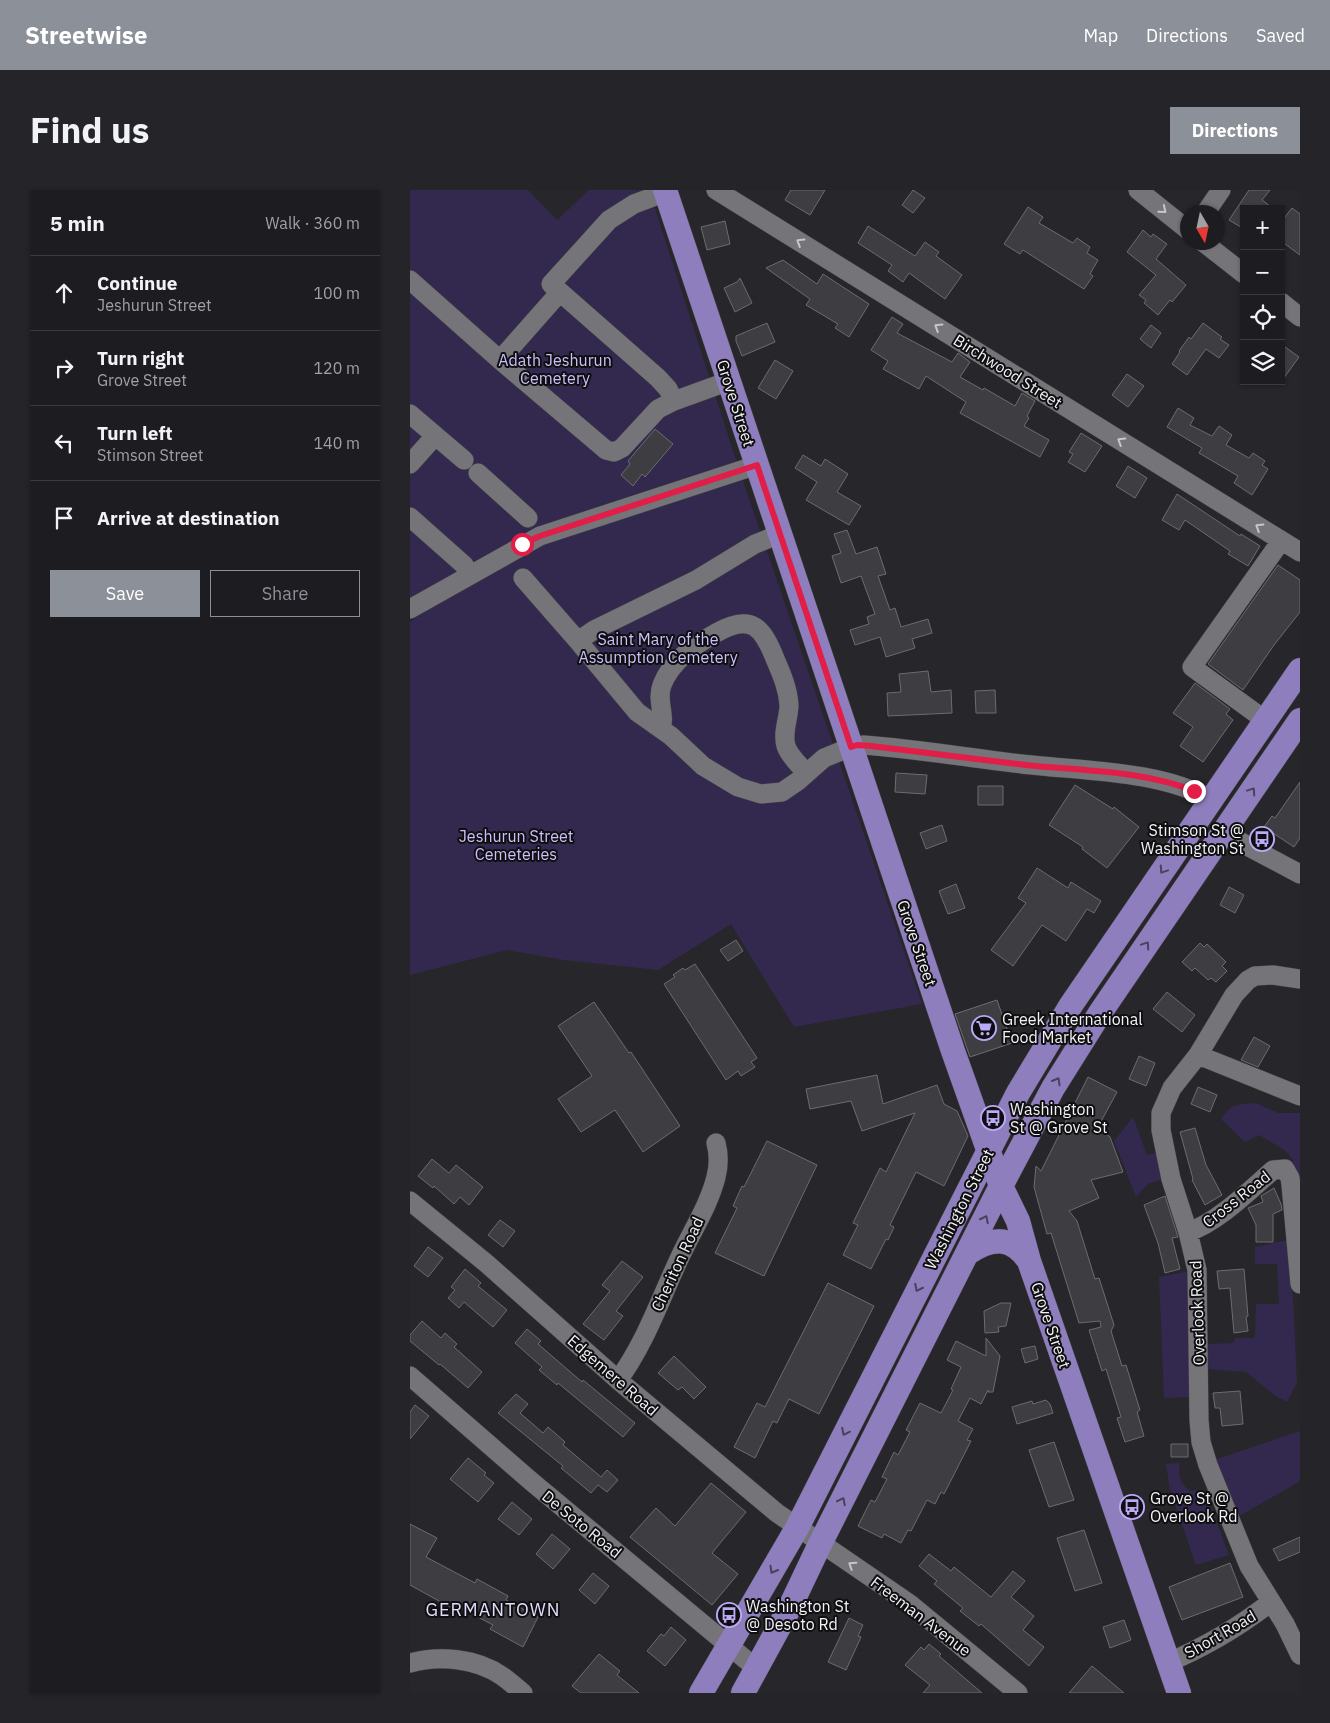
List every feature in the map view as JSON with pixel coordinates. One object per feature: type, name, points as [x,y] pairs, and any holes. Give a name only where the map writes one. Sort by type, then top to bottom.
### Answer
[{"type":"main road","name":"Grove Street","points":[[666,191],[953,1051],[1001,1186],[1018,1221],[1029,1261],[1178,1693]]},
{"type":"main road","name":"Washington Street","points":[[701,1693],[797,1528],[1018,1093],[1056,1026],[1300,670]]},
{"type":"main road","name":"Washington Street","points":[[743,1693],[791,1605],[820,1544],[1036,1118],[1082,1039],[1300,720]]},
{"type":"main road","points":[[1205,808],[1229,823]]},
{"type":"main road","points":[[968,1253],[991,1242],[1006,1242],[1019,1248],[1029,1261]]},
{"type":"street","name":"Birchwood Street","points":[[716,190],[1300,552]]},
{"type":"street","points":[[1138,190],[1180,224]]},
{"type":"street","points":[[1211,205],[1221,190]]},
{"type":"street","points":[[666,191],[634,204],[609,220],[551,284],[658,378],[668,389],[674,401]]},
{"type":"street","points":[[1213,250],[1240,271]]},
{"type":"street","points":[[410,280],[601,447],[612,452],[622,448],[658,409],[729,380]]},
{"type":"street","points":[[500,360],[560,292]]},
{"type":"street","points":[[1285,305],[1300,317]]},
{"type":"street","points":[[410,414],[464,460],[473,457],[479,459],[481,466],[478,473],[528,518]]},
{"type":"street","points":[[410,464],[435,436]]},
{"type":"street","points":[[410,609],[540,536],[757,465]]},
{"type":"street","points":[[410,517],[464,565],[469,575]]},
{"type":"street","points":[[578,641],[594,630],[696,580],[755,544],[780,534]]},
{"type":"street","points":[[1265,720],[1192,668],[1281,541]]},
{"type":"street","points":[[522,578],[578,641],[631,706],[644,718],[671,736],[703,766],[733,785],[749,791],[767,794],[782,792],[792,786],[824,758],[857,745],[1024,765],[1109,772],[1175,784],[1194,791],[1205,808]]},
{"type":"street","points":[[661,729],[663,720],[660,692],[671,668],[688,652],[714,634],[739,623],[749,624],[758,629],[765,637],[784,679],[789,703],[785,743],[789,752],[806,773]]},
{"type":"street","points":[[1229,823],[1249,847],[1300,874]]},
{"type":"street","name":"Overlook Road","points":[[1300,979],[1273,975],[1255,976],[1248,980],[1234,995],[1198,1055],[1172,1088],[1163,1104],[1160,1121],[1171,1178],[1196,1259],[1201,1442],[1208,1465],[1249,1566],[1285,1624],[1300,1655]]},
{"type":"street","points":[[1198,1055],[1300,1096]]},
{"type":"street","name":"Cheriton Road","points":[[618,1380],[629,1364],[656,1310],[711,1192],[718,1169],[716,1143]]},
{"type":"street","name":"Cross Road","points":[[1188,1232],[1202,1227],[1209,1222],[1244,1196],[1274,1170],[1285,1170],[1290,1178],[1291,1185],[1300,1284]]},
{"type":"street","name":"Edgemere Road","points":[[410,1201],[486,1263],[618,1380],[777,1513],[820,1544]]},
{"type":"street","name":"De Soto Road","points":[[410,1376],[532,1482],[757,1669]]},
{"type":"street","name":"Freeman Avenue","points":[[820,1544],[918,1610],[1018,1693]]},
{"type":"street","name":"Short Road","points":[[1167,1663],[1232,1631],[1271,1602]]},
{"type":"street","points":[[410,1663],[424,1659],[468,1661],[500,1674],[524,1693]]},
{"type":"green space","name":"Adath Jeshurun Cemetery","points":[[410,190],[528,190],[557,220],[589,190],[649,190],[737,463],[529,530],[424,593],[410,598]]},
{"type":"green space","name":"Saint Mary of the Assumption Cemetery","points":[[742,478],[922,1004],[794,1027],[731,924],[658,970],[564,960],[507,950],[410,975],[410,622],[452,592],[534,545]]},
{"type":"green space","points":[[1256,1103],[1278,1113],[1300,1113],[1300,1240],[1293,1160],[1286,1151],[1259,1135],[1245,1142],[1221,1119],[1236,1105]]},
{"type":"green space","points":[[1133,1117],[1147,1155],[1159,1152],[1167,1178],[1148,1184],[1136,1197],[1114,1141]]},
{"type":"green space","points":[[1288,1240],[1292,1276],[1297,1382],[1287,1402],[1274,1395],[1246,1372],[1208,1369],[1208,1344],[1233,1343],[1235,1338],[1255,1338],[1256,1304],[1279,1304],[1277,1264],[1255,1264],[1255,1247]]},
{"type":"green space","points":[[1190,1271],[1191,1397],[1164,1398],[1159,1277]]},
{"type":"green space","points":[[1300,1431],[1300,1480],[1241,1515],[1237,1515],[1214,1460]]},
{"type":"green space","points":[[1180,1463],[1179,1475],[1189,1491],[1200,1490],[1205,1492],[1229,1555],[1196,1565],[1170,1490],[1166,1464]]},
{"type":"building","points":[[791,190],[825,190],[810,215],[785,200]]},
{"type":"building","points":[[913,190],[925,198],[913,213],[902,205]]},
{"type":"building","points":[[1249,190],[1270,190],[1262,200],[1269,205],[1240,205],[1240,227],[1229,220]]},
{"type":"building","points":[[1028,207],[1043,217],[1039,223],[1073,243],[1077,238],[1090,247],[1087,253],[1098,260],[1090,274],[1093,276],[1084,289],[1023,250],[1020,254],[1004,244]]},
{"type":"building","points":[[1292,208],[1300,214],[1300,255],[1285,244],[1285,217]]},
{"type":"building","points":[[725,221],[730,244],[707,250],[701,227]]},
{"type":"building","points":[[868,226],[915,256],[925,242],[939,252],[936,256],[962,275],[945,299],[909,273],[903,282],[888,271],[892,265],[858,243]]},
{"type":"building","points":[[1143,230],[1151,237],[1153,234],[1167,244],[1156,259],[1186,285],[1158,315],[1144,303],[1146,300],[1139,295],[1156,275],[1127,252]]},
{"type":"building","points":[[783,260],[817,284],[823,274],[869,304],[849,337],[835,328],[838,324],[806,305],[810,299],[766,268]]},
{"type":"building","points":[[740,278],[752,303],[735,312],[724,288],[737,282]]},
{"type":"building","points":[[892,317],[903,324],[897,333],[952,362],[958,353],[970,362],[960,377],[1015,406],[1022,393],[1035,401],[1024,426],[1049,440],[1040,457],[960,413],[966,402],[926,376],[919,389],[883,369],[888,361],[871,350]]},
{"type":"building","points":[[767,323],[775,342],[742,356],[736,336]]},
{"type":"building","points":[[1203,323],[1222,337],[1220,339],[1229,345],[1219,358],[1206,349],[1187,375],[1172,364],[1189,337],[1191,339]]},
{"type":"building","points":[[1151,325],[1161,333],[1151,348],[1140,339]]},
{"type":"building","points":[[1285,347],[1299,357],[1285,376]]},
{"type":"building","points":[[775,360],[793,371],[776,399],[758,388]]},
{"type":"building","points":[[1127,374],[1144,386],[1128,407],[1112,395]]},
{"type":"building","points":[[1178,408],[1194,418],[1190,425],[1212,436],[1219,426],[1232,435],[1226,445],[1249,458],[1253,453],[1265,461],[1262,465],[1268,469],[1252,495],[1234,483],[1238,476],[1199,453],[1202,448],[1167,427]]},
{"type":"building","points":[[655,429],[673,444],[645,477],[642,474],[633,486],[621,475],[630,464],[628,461]]},
{"type":"building","points":[[1081,433],[1102,446],[1085,472],[1068,462],[1073,454],[1069,452]]},
{"type":"building","points":[[803,455],[821,466],[825,459],[848,474],[837,492],[861,506],[849,525],[806,500],[817,482],[795,468]]},
{"type":"building","points":[[1128,466],[1147,478],[1135,498],[1116,486]]},
{"type":"building","points":[[1177,494],[1240,536],[1241,534],[1260,546],[1248,566],[1228,554],[1230,551],[1185,520],[1179,530],[1162,520]]},
{"type":"building","points":[[847,530],[856,554],[877,547],[886,574],[878,576],[890,610],[895,608],[901,627],[928,619],[932,633],[912,639],[915,648],[886,657],[880,637],[855,645],[850,630],[869,624],[867,617],[875,614],[861,576],[841,583],[832,556],[841,553],[834,534]]},
{"type":"building","points":[[1278,565],[1300,580],[1300,612],[1274,645],[1243,690],[1208,664]]},
{"type":"building","points":[[928,671],[931,692],[951,690],[952,713],[888,716],[887,693],[901,692],[899,674]]},
{"type":"building","points":[[1195,683],[1230,709],[1226,714],[1233,720],[1203,762],[1180,746],[1193,727],[1173,713]]},
{"type":"building","points":[[995,690],[996,713],[976,713],[975,691]]},
{"type":"building","points":[[896,773],[927,775],[925,794],[895,792]]},
{"type":"building","points":[[1300,782],[1300,838],[1294,847],[1264,827],[1272,816],[1275,818]]},
{"type":"building","points":[[1075,785],[1113,809],[1114,807],[1139,827],[1107,868],[1082,849],[1083,847],[1049,825]]},
{"type":"building","points":[[978,786],[1003,786],[1003,805],[978,805]]},
{"type":"building","points":[[942,825],[947,841],[926,849],[920,833]]},
{"type":"building","points":[[1037,868],[1068,888],[1071,882],[1101,901],[1094,913],[1087,909],[1066,941],[1042,925],[1013,966],[991,950],[1026,903],[1018,898]]},
{"type":"building","points":[[956,884],[965,908],[948,914],[939,891]]},
{"type":"building","points":[[1229,887],[1244,895],[1235,913],[1220,905]]},
{"type":"building","points":[[736,940],[743,951],[728,961],[720,950]]},
{"type":"building","points":[[1200,943],[1204,947],[1207,944],[1226,962],[1222,966],[1227,971],[1216,982],[1211,978],[1208,980],[1195,968],[1192,971],[1182,962]]},
{"type":"building","points":[[695,964],[757,1058],[751,1062],[755,1067],[741,1076],[738,1071],[726,1080],[664,984],[675,977],[673,975],[683,968],[685,970]]},
{"type":"building","points":[[1167,992],[1195,1015],[1182,1032],[1153,1009]]},
{"type":"building","name":"Greek International Food Market","points":[[997,1000],[1012,1043],[970,1057],[955,1014]]},
{"type":"building","points":[[594,1002],[629,1053],[631,1052],[680,1126],[643,1152],[615,1110],[581,1132],[558,1099],[592,1076],[558,1026]]},
{"type":"building","points":[[1254,1037],[1270,1046],[1258,1067],[1241,1060]]},
{"type":"building","points":[[1139,1056],[1155,1063],[1146,1086],[1129,1079]]},
{"type":"building","points":[[877,1075],[883,1104],[937,1085],[944,1104],[957,1111],[968,1136],[944,1186],[916,1172],[890,1225],[894,1227],[888,1240],[886,1239],[871,1269],[843,1255],[858,1225],[853,1223],[880,1168],[886,1172],[915,1113],[862,1131],[851,1101],[810,1109],[806,1089]]},
{"type":"building","points":[[1088,1077],[1117,1092],[1098,1127],[1110,1137],[1123,1172],[1091,1180],[1099,1198],[1069,1211],[1077,1221],[1095,1279],[1099,1278],[1114,1325],[1111,1331],[1122,1366],[1126,1365],[1140,1410],[1137,1412],[1144,1436],[1125,1442],[1117,1418],[1121,1417],[1106,1369],[1102,1371],[1089,1330],[1101,1327],[1100,1321],[1079,1323],[1051,1233],[1047,1234],[1034,1187],[1036,1166],[1041,1171]]},
{"type":"building","points":[[1198,1087],[1217,1095],[1210,1112],[1191,1104]]},
{"type":"building","points":[[1195,1128],[1206,1165],[1222,1195],[1205,1205],[1192,1180],[1180,1132]]},
{"type":"building","points":[[767,1141],[817,1165],[764,1276],[715,1253],[737,1208],[733,1206],[742,1186],[744,1187]]},
{"type":"building","points":[[432,1159],[449,1173],[456,1165],[483,1187],[469,1205],[460,1197],[454,1204],[434,1186],[433,1188],[418,1176]]},
{"type":"building","points":[[1274,1188],[1282,1210],[1273,1214],[1273,1242],[1256,1242],[1256,1225],[1248,1208],[1263,1202],[1261,1196]]},
{"type":"building","points":[[1165,1196],[1178,1237],[1172,1238],[1180,1269],[1165,1273],[1158,1243],[1144,1205]]},
{"type":"building","points":[[500,1220],[515,1231],[503,1247],[488,1235]]},
{"type":"building","points":[[428,1247],[443,1258],[428,1277],[414,1266]]},
{"type":"building","points":[[622,1261],[643,1277],[616,1311],[623,1316],[604,1340],[583,1324],[610,1291],[602,1285]]},
{"type":"building","points":[[465,1269],[481,1283],[478,1286],[507,1310],[493,1327],[464,1302],[459,1308],[448,1298],[455,1290],[451,1287]]},
{"type":"building","points":[[1244,1269],[1248,1331],[1234,1333],[1230,1288],[1219,1289],[1217,1271]]},
{"type":"building","points":[[828,1283],[874,1306],[819,1414],[789,1399],[777,1423],[773,1421],[755,1458],[734,1447],[757,1403],[765,1407]]},
{"type":"building","points":[[1001,1303],[1011,1303],[1006,1326],[998,1327],[999,1332],[985,1333],[984,1311]]},
{"type":"building","points":[[422,1321],[441,1338],[445,1333],[457,1344],[454,1347],[482,1372],[468,1388],[410,1341],[410,1335]]},
{"type":"building","points":[[527,1329],[541,1341],[538,1344],[582,1382],[583,1380],[635,1423],[623,1437],[558,1383],[557,1385],[539,1370],[542,1367],[515,1343]]},
{"type":"building","points":[[986,1338],[1000,1356],[993,1392],[988,1392],[988,1390],[981,1404],[970,1398],[958,1421],[973,1429],[967,1440],[971,1441],[944,1494],[941,1492],[935,1504],[927,1500],[911,1531],[908,1530],[901,1543],[884,1534],[882,1538],[858,1526],[871,1500],[875,1502],[887,1479],[882,1477],[894,1452],[898,1455],[910,1432],[906,1430],[920,1403],[941,1413],[953,1390],[951,1389],[961,1367],[947,1360],[956,1341],[986,1356]]},
{"type":"building","points":[[1035,1346],[1038,1359],[1025,1363],[1021,1349]]},
{"type":"building","points":[[674,1356],[706,1387],[694,1399],[682,1387],[678,1390],[658,1373]]},
{"type":"building","points":[[1240,1391],[1243,1424],[1222,1426],[1220,1408],[1215,1408],[1213,1393]]},
{"type":"building","points":[[516,1394],[528,1404],[520,1413],[543,1433],[548,1427],[565,1442],[563,1445],[601,1477],[607,1470],[618,1480],[607,1492],[598,1485],[591,1493],[561,1468],[563,1466],[498,1413]]},
{"type":"building","points":[[1046,1400],[1050,1404],[1053,1413],[1017,1424],[1012,1407],[1032,1401],[1033,1404]]},
{"type":"building","points":[[415,1405],[429,1416],[410,1439],[410,1412]]},
{"type":"building","points":[[1054,1442],[1074,1500],[1049,1507],[1029,1450]]},
{"type":"building","points":[[1171,1444],[1188,1444],[1188,1457],[1171,1457]]},
{"type":"building","points":[[468,1458],[486,1473],[484,1475],[494,1483],[478,1502],[450,1479]]},
{"type":"building","points":[[711,1483],[746,1512],[712,1553],[738,1574],[712,1605],[630,1537],[656,1508],[675,1526]]},
{"type":"building","points":[[512,1502],[532,1519],[519,1535],[498,1519]]},
{"type":"building","points":[[410,1524],[437,1538],[426,1557],[475,1583],[477,1579],[508,1596],[506,1600],[538,1617],[523,1647],[490,1629],[493,1625],[461,1608],[459,1612],[410,1585]]},
{"type":"building","points":[[1084,1530],[1102,1583],[1075,1591],[1057,1538]]},
{"type":"building","points":[[552,1534],[570,1549],[553,1569],[536,1554]]},
{"type":"building","points":[[1300,1537],[1300,1552],[1279,1561],[1273,1549]]},
{"type":"building","points":[[929,1554],[951,1571],[954,1567],[991,1597],[1013,1571],[1025,1581],[1011,1597],[1034,1616],[1023,1630],[1044,1647],[1029,1666],[981,1624],[979,1626],[960,1611],[963,1608],[934,1584],[937,1581],[919,1566]]},
{"type":"building","points":[[1230,1563],[1243,1597],[1182,1620],[1169,1587]]},
{"type":"building","points":[[593,1573],[609,1586],[595,1604],[579,1590]]},
{"type":"building","points":[[849,1618],[863,1625],[858,1636],[861,1637],[846,1670],[828,1662]]},
{"type":"building","points":[[1124,1620],[1131,1640],[1110,1648],[1103,1627]]},
{"type":"building","points":[[671,1627],[686,1640],[665,1666],[647,1651],[661,1634],[664,1636]]},
{"type":"building","points":[[929,1644],[941,1654],[939,1656],[982,1693],[923,1693],[930,1685],[905,1665],[921,1647],[924,1650]]},
{"type":"building","points":[[599,1654],[620,1671],[617,1675],[639,1693],[581,1693],[572,1686]]},
{"type":"building","points":[[1092,1666],[1124,1693],[1069,1693]]},
{"type":"place","name":"Stimson St @ Washington St","points":[[1262,839]]},
{"type":"place","name":"Greek International Food Market","points":[[984,1028]]},
{"type":"place","name":"Washington St @ Grove St","points":[[993,1118]]},
{"type":"place","name":"Grove St @ Overlook Rd","points":[[1132,1507]]},
{"type":"place","name":"Washington St @ Desoto Rd","points":[[729,1615]]},
{"type":"district","name":"GERMANTOWN","points":[[493,1609]]},
{"type":"route","points":[[522,544],[540,536],[757,465],[851,747],[857,745],[871,746],[1024,765],[1109,772],[1175,784],[1194,791]]},
{"type":"park label","name":"Jeshurun Street Cemeteries","points":[[516,845]]}]
